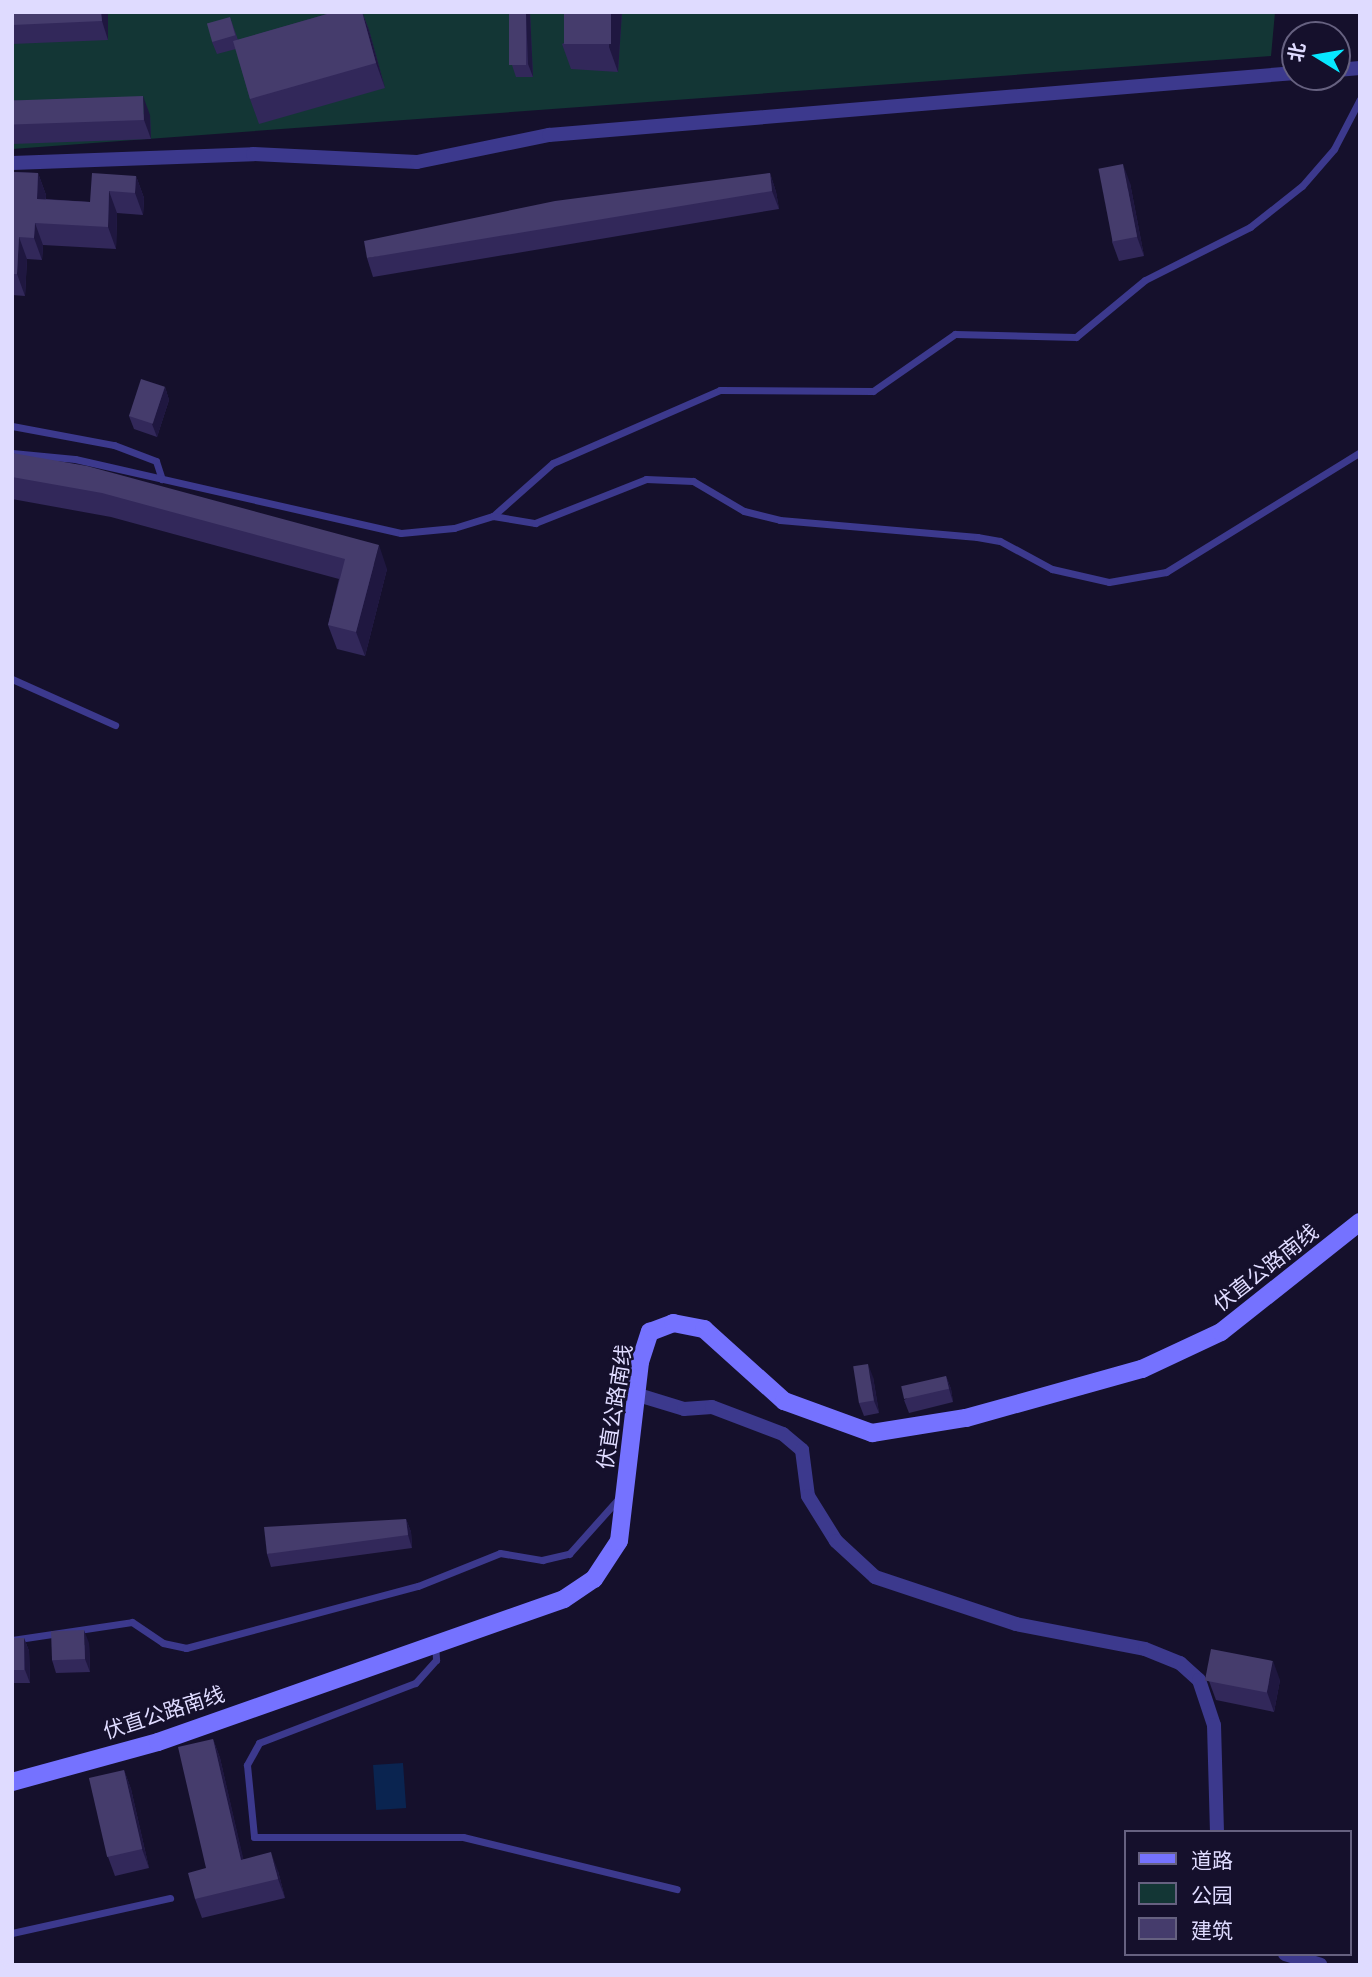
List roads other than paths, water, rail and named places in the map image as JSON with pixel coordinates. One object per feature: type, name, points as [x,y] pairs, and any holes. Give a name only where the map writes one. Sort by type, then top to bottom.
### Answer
[{"type":"main road","name":"伏直公路南线","points":[[12,1782],[158,1742],[564,1599],[594,1579],[619,1541],[635,1394],[650,1332],[673,1323],[704,1329],[784,1401],[872,1433],[966,1418],[1142,1369],[1221,1332],[1360,1222]]},
{"type":"street","points":[[12,163],[253,153],[417,162],[549,135],[1281,74]]},
{"type":"street","points":[[635,1394],[684,1409],[712,1407],[783,1434],[802,1450],[808,1496],[836,1541],[874,1577],[1016,1624],[1145,1649],[1180,1663],[1199,1680],[1214,1725],[1217,1830]]},
{"type":"street","points":[[1291,1956],[1320,1965]]},
{"type":"lane","points":[[493,516],[553,463],[720,390],[873,391],[956,334],[1076,337],[1145,280],[1250,227],[1302,186],[1334,149],[1360,99]]},
{"type":"lane","points":[[12,426],[114,445],[156,461],[162,479]]},
{"type":"lane","points":[[12,453],[162,479],[401,533],[493,516],[535,523],[646,479],[693,481],[744,511],[780,520],[977,537],[1062,572],[1109,582],[1166,572],[1360,452]]},
{"type":"lane","points":[[12,679],[115,725]]},
{"type":"lane","points":[[12,1640],[132,1622],[163,1643],[186,1648],[418,1586],[500,1553],[542,1560],[569,1554],[625,1492]]},
{"type":"lane","points":[[435,1644],[436,1660],[415,1684],[259,1743],[247,1765],[254,1837],[463,1837],[677,1889]]},
{"type":"lane","points":[[12,1933],[170,1898]]},
{"type":"water","points":[[403,1763],[406,1808],[376,1810],[373,1765]]}]
